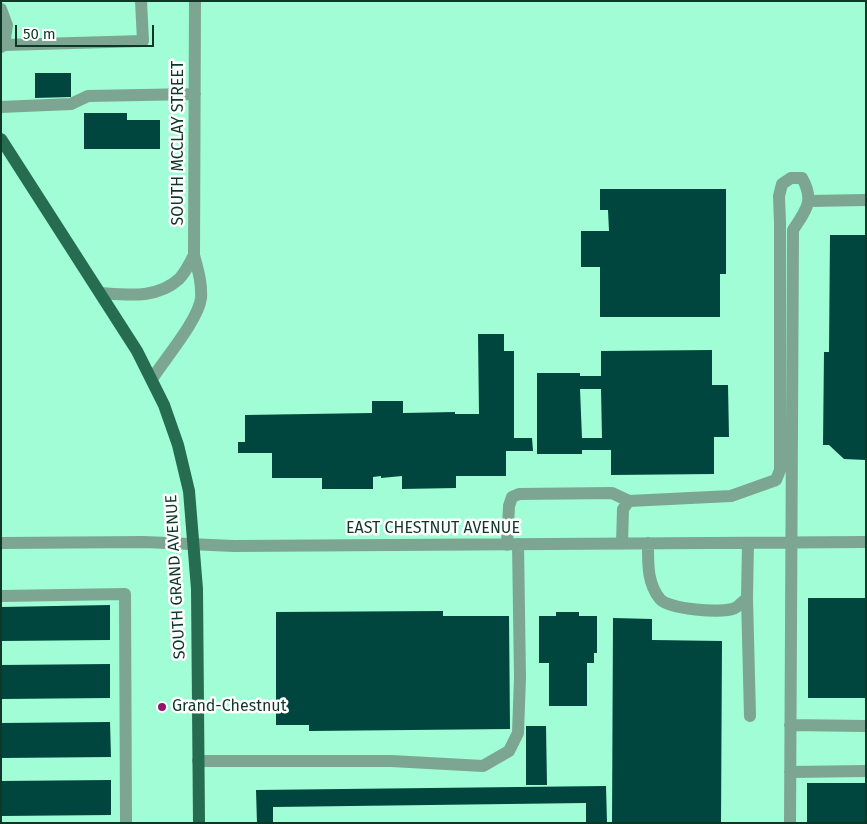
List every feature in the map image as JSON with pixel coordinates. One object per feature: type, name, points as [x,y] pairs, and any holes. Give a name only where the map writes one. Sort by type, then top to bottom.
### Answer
[{"type":"main road","name":"SOUTH GRAND AVENUE","points":[[1,139],[137,351],[164,405],[178,444],[189,491],[197,589],[199,823]]},
{"type":"street","points":[[1,9],[7,25],[3,46],[143,41],[141,1]]},
{"type":"street","name":"SOUTH MCCLAY STREET","points":[[152,378],[191,322],[201,300],[200,277],[194,255],[195,1]]},
{"type":"street","points":[[1,106],[71,104],[88,96],[196,94]]},
{"type":"street","points":[[198,761],[392,761],[483,766],[509,751],[518,732],[520,678],[513,544],[509,506],[512,497],[519,494],[612,493],[629,501],[731,496],[776,480],[780,470],[780,223],[778,196],[782,184],[791,178],[802,178],[808,188],[809,201],[805,212],[793,230],[790,823]]},
{"type":"street","points":[[809,201],[866,200]]},
{"type":"street","points":[[100,292],[138,295],[161,290],[180,278],[194,255]]},
{"type":"street","points":[[622,544],[623,509],[629,501]]},
{"type":"street","name":"EAST CHESTNUT AVENUE","points":[[1,543],[144,542],[234,546],[866,542]]},
{"type":"street","points":[[648,543],[648,573],[651,584],[661,600],[675,606],[722,611],[736,608],[747,598]]},
{"type":"street","points":[[748,543],[747,598],[750,716]]},
{"type":"street","points":[[1,596],[125,594],[126,823]]},
{"type":"street","points":[[790,725],[866,726]]},
{"type":"street","points":[[790,772],[866,771]]},
{"type":"building","points":[[35,73],[71,73],[71,97],[35,98]]},
{"type":"building","points":[[84,113],[127,113],[127,120],[160,120],[160,149],[84,149]]},
{"type":"building","points":[[600,189],[726,189],[726,274],[720,274],[720,317],[600,317],[600,267],[581,267],[581,231],[609,231],[608,210],[600,210]]},
{"type":"building","points":[[830,235],[866,235],[866,460],[844,459],[829,445],[823,445],[824,352],[829,352]]},
{"type":"building","points":[[478,334],[504,334],[504,351],[514,351],[514,438],[532,438],[533,451],[506,451],[506,476],[456,476],[456,488],[402,489],[402,476],[381,478],[381,476],[373,477],[373,489],[322,489],[322,478],[272,478],[272,453],[238,453],[238,442],[245,442],[245,415],[372,413],[372,401],[403,401],[403,413],[455,412],[455,414],[479,414]]},
{"type":"building","points":[[712,350],[712,385],[728,385],[729,437],[714,437],[714,474],[611,475],[611,450],[582,450],[582,454],[537,454],[537,373],[580,373],[580,376],[601,376],[601,351]],"holes":[[[580,389],[601,389],[602,438],[582,438]]]},
{"type":"building","points":[[808,598],[866,598],[866,698],[808,698]]},
{"type":"building","points":[[110,605],[110,640],[1,641],[1,607]]},
{"type":"building","points":[[443,611],[443,616],[509,616],[510,729],[309,731],[309,725],[276,725],[276,612]]},
{"type":"building","points":[[556,612],[579,612],[579,616],[597,616],[597,653],[594,653],[594,663],[587,663],[587,706],[549,706],[549,663],[539,663],[539,616],[556,616]]},
{"type":"building","points":[[613,618],[652,619],[652,640],[722,641],[721,823],[612,823]]},
{"type":"building","points":[[110,664],[110,698],[1,699],[1,665]]},
{"type":"building","points":[[110,722],[111,757],[1,758],[1,723]]},
{"type":"building","points":[[526,726],[546,726],[547,785],[526,785]]},
{"type":"building","points":[[111,780],[111,815],[1,816],[1,781]]},
{"type":"building","points":[[807,783],[866,783],[866,823],[807,823]]},
{"type":"building","points":[[606,786],[607,823],[586,823],[586,803],[273,807],[273,823],[257,823],[256,790]]},
{"type":"place","name":"Grand-Chestnut","points":[[162,707]]}]
